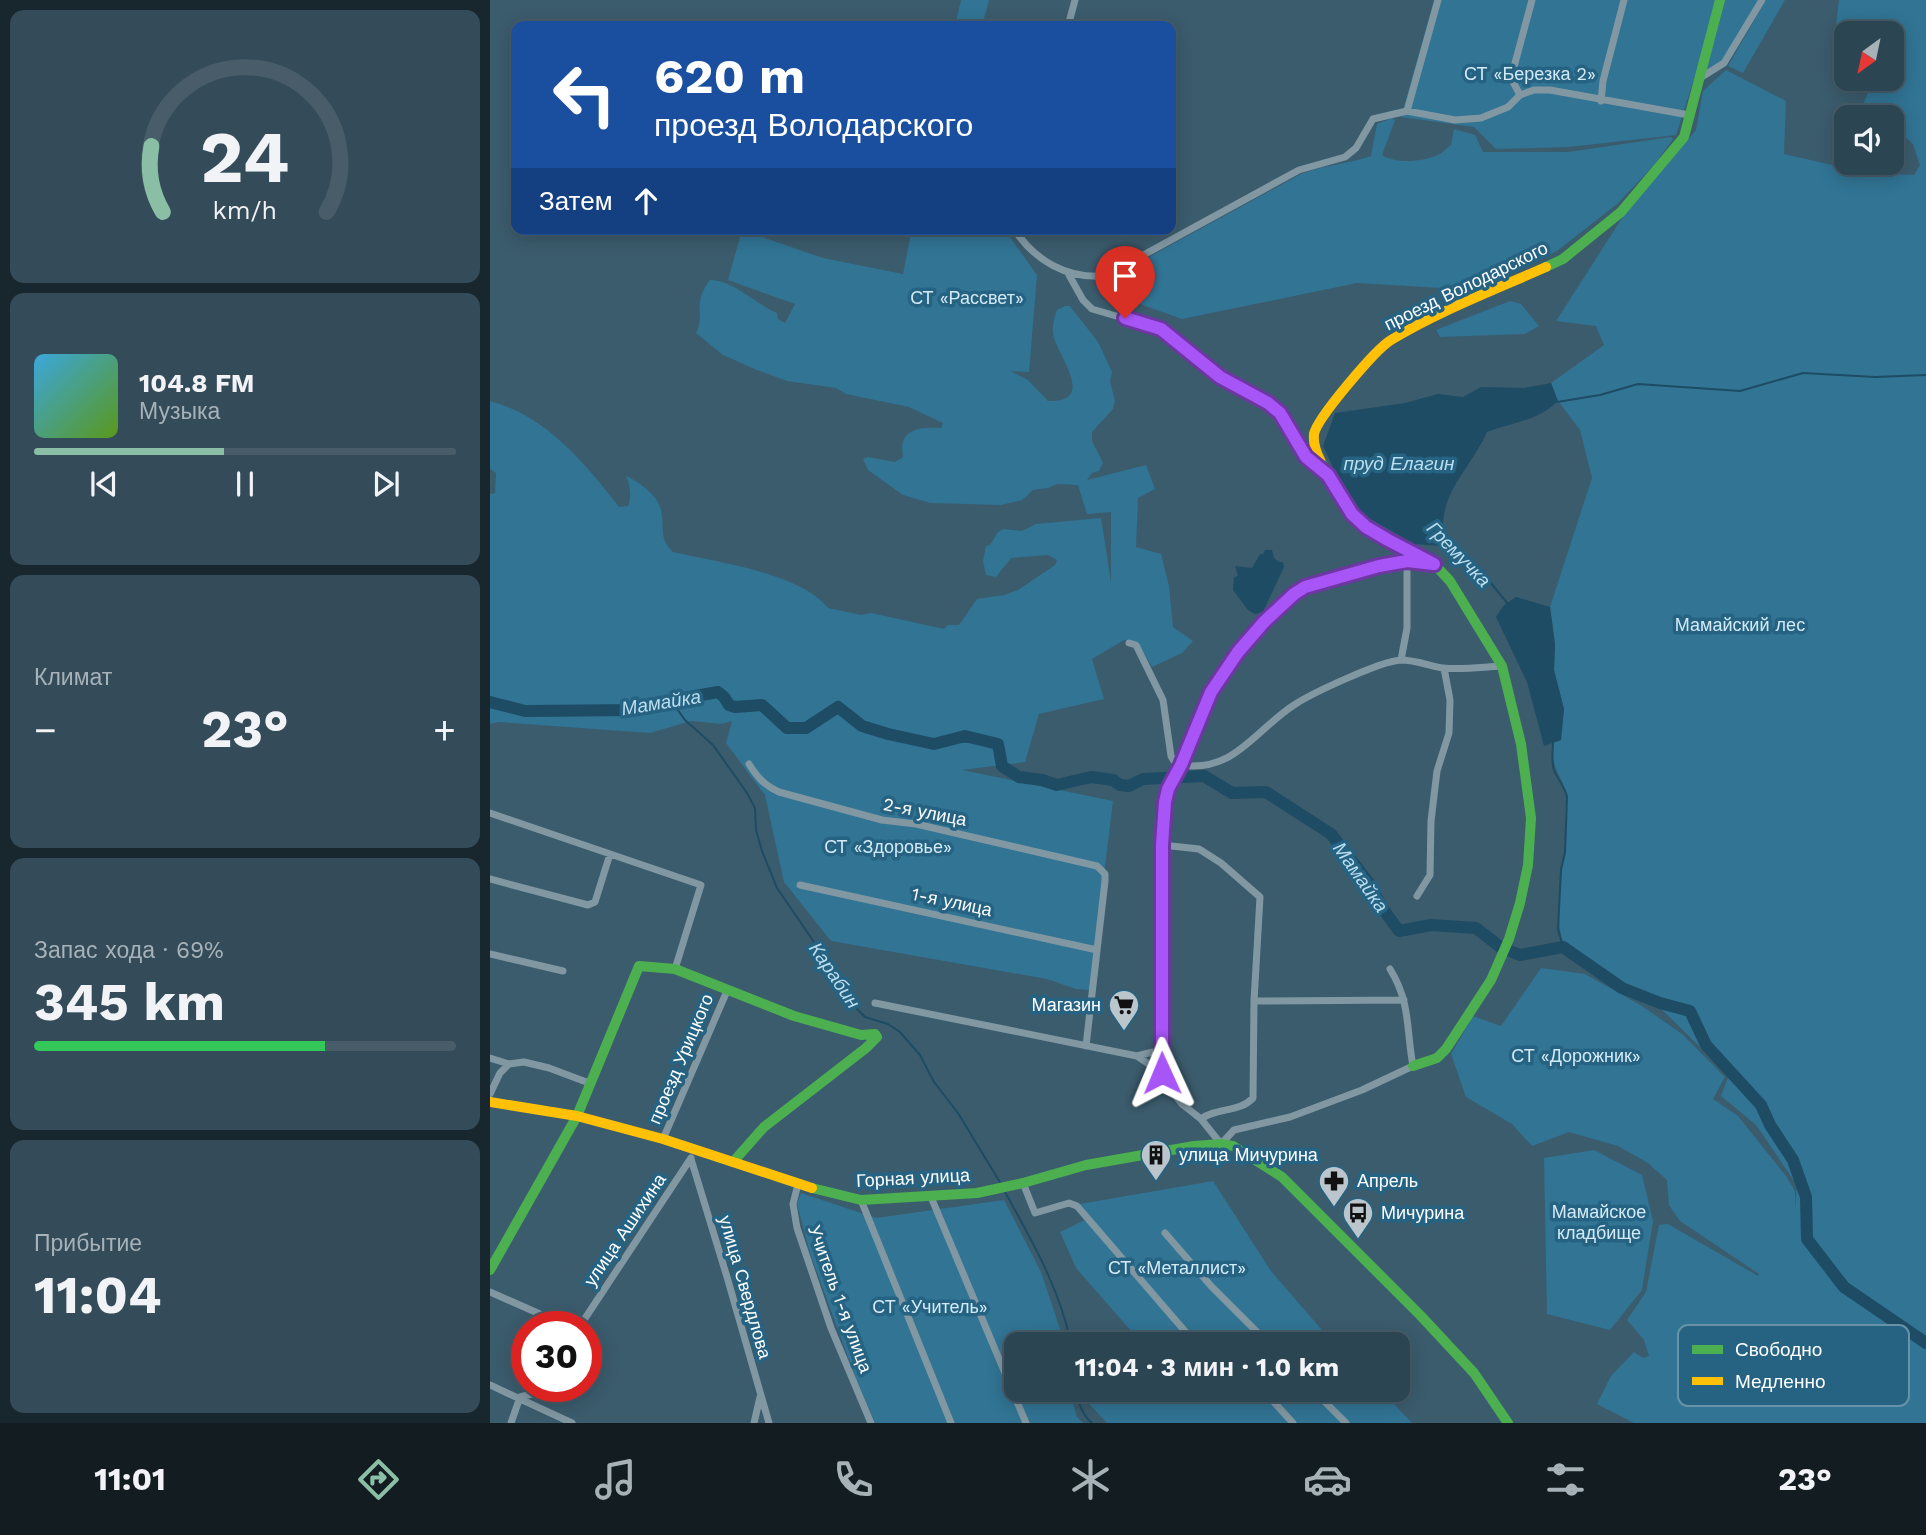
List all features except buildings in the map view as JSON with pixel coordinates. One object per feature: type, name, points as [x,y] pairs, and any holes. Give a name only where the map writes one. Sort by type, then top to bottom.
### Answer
[{"type":"street","points":[[1069,21],[1075,0]]},
{"type":"street","points":[[1407,111],[1438,0]]},
{"type":"street","points":[[1520,95],[1511,78],[1532,0]]},
{"type":"street","points":[[1601,101],[1602,80],[1624,0]]},
{"type":"street","name":"проезд Володарского","points":[[1221,1144],[1234,1130],[1290,1117],[1437,1058],[1446,1049],[1491,980],[1520,903],[1528,865],[1531,818],[1521,744],[1502,666],[1450,581],[1434,564],[1366,527],[1352,514],[1317,454],[1314,432],[1328,409],[1388,341],[1563,259],[1620,212],[1684,137],[1720,0]]},
{"type":"street","points":[[1700,78],[1724,63],[1762,0]]},
{"type":"street","points":[[1020,235],[1057,270],[1069,275],[1096,276],[1111,273],[1299,170],[1345,157],[1356,148],[1373,119],[1407,111],[1455,120],[1481,118],[1508,107],[1520,95],[1534,90],[1550,90],[1689,115]]},
{"type":"street","points":[[1069,275],[1083,300],[1092,309],[1161,329],[1220,377],[1268,403],[1280,413],[1306,457],[1328,475]]},
{"type":"street","points":[[1401,660],[1407,628],[1407,561]]},
{"type":"street","points":[[1434,564],[1407,561],[1305,587],[1264,622],[1238,652],[1211,692],[1168,789],[1162,845],[1162,1073],[1168,1087],[1182,1104],[1201,1119],[1221,1144],[1250,1154],[1292,1187],[1465,1363],[1508,1423]]},
{"type":"street","points":[[1129,643],[1136,645],[1163,700],[1171,756],[1178,768]]},
{"type":"street","points":[[1178,768],[1224,761],[1272,720],[1297,703],[1373,667],[1401,660],[1444,668],[1502,666]]},
{"type":"street","points":[[1417,896],[1430,875],[1431,821],[1437,771],[1449,733],[1450,700],[1444,668]]},
{"type":"street","name":"2-я улица","points":[[749,764],[769,788],[779,792],[882,820],[916,824],[1097,866],[1105,874],[1097,950]]},
{"type":"street","points":[[490,813],[701,885],[675,969]]},
{"type":"street","points":[[1162,845],[1199,849],[1221,863],[1260,897],[1254,1001],[1253,1098],[1244,1106],[1210,1112],[1201,1119]]},
{"type":"street","points":[[490,879],[588,905],[596,902],[610,854]]},
{"type":"street","name":"1-я улица","points":[[800,885],[1097,950]]},
{"type":"street","points":[[1086,1046],[1097,950]]},
{"type":"street","points":[[490,954],[563,971]]},
{"type":"street","points":[[490,1270],[578,1116],[589,1083],[639,966],[675,969],[794,1016],[861,1035],[875,1034],[877,1037],[764,1127],[733,1162]]},
{"type":"street","points":[[1390,969],[1401,987],[1413,1066]]},
{"type":"street","name":"проезд Урицкого","points":[[663,1139],[727,991]]},
{"type":"street","points":[[1254,1001],[1404,1000]]},
{"type":"street","points":[[875,1003],[1137,1056],[1162,1073]]},
{"type":"street","points":[[1137,1056],[1161,1050]]},
{"type":"street","points":[[490,1058],[509,1064],[523,1062],[549,1068],[589,1083]]},
{"type":"street","points":[[490,1094],[500,1073],[509,1064]]},
{"type":"street","name":"Горная улица","points":[[490,1102],[578,1116],[663,1139],[692,1154],[733,1162],[798,1184],[861,1200],[937,1197],[1010,1186],[1086,1166],[1194,1146],[1221,1144]]},
{"type":"street","name":"улица Ашихина","points":[[590,1311],[692,1154]]},
{"type":"street","name":"улица Свердлова","points":[[692,1154],[769,1423]]},
{"type":"street","points":[[1023,1183],[1035,1213],[1069,1203],[1077,1206],[1186,1332]]},
{"type":"street","name":"Учитель 1-я улица","points":[[798,1184],[793,1203],[797,1228],[831,1328],[871,1423]]},
{"type":"street","points":[[937,1197],[1026,1423]]},
{"type":"street","points":[[861,1200],[951,1423]]},
{"type":"street","points":[[1166,1233],[1210,1286],[1257,1332]]},
{"type":"street","points":[[490,1292],[533,1311]]},
{"type":"street","points":[[490,1385],[511,1393]]},
{"type":"street","points":[[754,1423],[760,1396]]},
{"type":"street","points":[[511,1423],[518,1402]]},
{"type":"street","points":[[530,1402],[572,1423]]},
{"type":"street","points":[[1274,1402],[1293,1423]]},
{"type":"street","points":[[1325,1402],[1346,1423]]},
{"type":"green space","points":[[961,0],[989,0],[983,21],[956,21]]},
{"type":"green space","name":"СТ «Березка 2»","points":[[1434,0],[1759,0],[1722,61],[1695,76],[1676,135],[1569,147],[1496,149],[1474,127],[1401,117]]},
{"type":"green space","points":[[1766,0],[1785,0],[1743,73],[1728,66]]},
{"type":"green space","name":"Мамайский лес","points":[[1839,0],[1926,0],[1926,1423],[1634,1423],[1597,1404],[1611,1376],[1634,1352],[1643,1358],[1649,1356],[1644,1340],[1627,1320],[1646,1292],[1659,1225],[1668,1224],[1758,1276],[1759,1274],[1680,1221],[1669,1205],[1667,1180],[1648,1163],[1618,1146],[1569,1132],[1532,1146],[1512,1124],[1466,1097],[1451,1054],[1473,1016],[1501,1026],[1541,968],[1585,974],[1642,1006],[1682,1034],[1725,1077],[1713,1099],[1738,1116],[1786,1176],[1795,1191],[1795,1209],[1797,1185],[1756,1125],[1721,1096],[1729,1075],[1659,1007],[1564,946],[1559,912],[1566,846],[1567,797],[1555,767],[1553,743],[1561,740],[1564,709],[1554,670],[1555,644],[1550,607],[1592,478],[1580,430],[1558,401],[1551,383],[1604,345],[1596,326],[1556,321],[1624,215],[1696,130],[1703,91],[1726,70],[1786,101],[1784,154],[1834,165],[1834,175],[1914,175],[1920,165],[1913,144],[1904,136],[1904,105],[1863,105],[1869,91],[1904,91],[1904,21],[1837,21]]},
{"type":"green space","points":[[1392,118],[1395,120],[1382,155],[1402,161],[1440,154],[1451,145],[1454,129],[1475,135],[1483,152],[1568,152],[1671,137],[1673,139],[1655,164],[1617,204],[1557,251],[1474,290],[1357,283],[1182,319],[1126,299],[1116,275],[1301,174],[1371,156],[1377,124]]},
{"type":"green space","points":[[741,235],[756,235],[823,258],[903,274],[911,235],[1008,235],[1037,275],[1029,372],[1010,371],[1028,380],[1048,401],[1062,400],[1070,395],[1073,387],[1071,378],[1053,335],[1053,324],[1057,310],[1070,306],[1098,342],[1112,372],[1110,381],[1115,401],[1113,409],[1092,432],[1092,441],[1103,463],[1099,471],[1092,473],[1087,480],[1146,465],[1155,489],[1138,498],[1136,547],[1161,554],[1169,586],[1173,627],[1193,641],[1182,653],[1152,667],[1139,645],[1124,640],[1092,659],[1104,699],[1039,714],[1025,762],[962,770],[1113,801],[1090,990],[1076,989],[1047,979],[831,941],[784,882],[765,795],[726,743],[732,721],[722,724],[691,721],[650,733],[499,722],[490,724],[490,494],[495,493],[496,473],[490,469],[490,401],[529,418],[563,443],[619,507],[628,506],[629,502],[630,491],[626,476],[647,490],[659,504],[665,542],[673,552],[778,578],[815,596],[828,608],[861,615],[871,613],[944,629],[948,625],[959,625],[977,599],[1018,590],[1055,565],[1057,560],[1048,555],[1011,558],[996,577],[986,575],[983,561],[986,546],[990,545],[998,532],[1003,529],[1022,531],[1036,524],[1101,518],[1111,582],[1111,512],[1087,514],[1078,485],[1057,484],[1033,490],[1022,500],[1001,505],[930,503],[903,495],[868,470],[863,459],[868,457],[895,462],[903,457],[902,448],[907,435],[918,429],[941,428],[943,423],[909,407],[846,394],[836,388],[787,381],[723,355],[696,333],[700,321],[701,296],[710,280],[736,288],[777,313],[778,319],[785,323],[795,304],[728,280]]},
{"type":"green space","points":[[1510,301],[1521,304],[1539,326],[1525,334],[1440,337],[1436,330]]},
{"type":"green space","name":"Мамайское кладбище","points":[[1594,1150],[1642,1175],[1653,1221],[1642,1290],[1610,1330],[1547,1314],[1544,1158]]},
{"type":"green space","name":"СТ «Металлист»","points":[[1213,1181],[1271,1271],[1324,1332],[1132,1332],[1076,1268],[1060,1232],[1089,1218],[1080,1204]]},
{"type":"green space","name":"СТ «Учитель»","points":[[801,1193],[876,1218],[1004,1200],[1041,1272],[1061,1332],[1004,1332],[1004,1402],[1073,1402],[1077,1417],[1083,1423],[875,1423],[811,1256],[797,1204]]},
{"type":"green space","points":[[1090,1402],[1392,1402],[1412,1423],[1107,1423]]},
{"type":"water","name":"пруд Елагин","points":[[1551,383],[1558,401],[1550,408],[1534,417],[1487,432],[1449,497],[1443,526],[1444,543],[1441,546],[1414,544],[1367,517],[1345,493],[1323,446],[1335,413],[1405,403],[1438,394],[1463,397],[1481,387],[1524,388]]},
{"type":"water","points":[[1265,550],[1272,550],[1274,558],[1283,562],[1284,567],[1263,612],[1255,614],[1248,610],[1233,590],[1234,577],[1238,576],[1235,566],[1252,568]]},
{"type":"water","points":[[1516,597],[1550,607],[1555,644],[1554,670],[1564,709],[1561,740],[1544,746],[1527,682],[1496,617],[1503,606]]},
{"type":"waterway","name":"Гремучка","points":[[1557,402],[1600,395],[1638,384],[1740,391],[1803,373],[1875,377],[1926,375]]},
{"type":"waterway","name":"Гремучка","points":[[1444,543],[1486,577],[1508,604]]},
{"type":"waterway","name":"Мамайка","points":[[490,702],[525,711],[638,710],[718,692],[729,705],[735,707],[762,705],[787,728],[806,728],[838,707],[862,726],[888,734],[934,744],[965,736],[998,744],[1002,766],[1019,777],[1057,785],[1091,777],[1113,780],[1120,785],[1129,786],[1143,779],[1204,776],[1232,793],[1266,792],[1331,834],[1368,882],[1399,931],[1431,925],[1476,928],[1499,946]]},
{"type":"waterway","name":"Карабин","points":[[672,702],[685,720],[713,745],[747,793],[755,808],[756,830],[762,851],[777,888],[840,980],[855,1007],[865,1017],[888,1024],[900,1032],[920,1055],[934,1082],[958,1113],[1001,1184]]},
{"type":"waterway","name":"Гремучка","points":[[1553,741],[1553,767],[1567,797],[1558,929],[1563,947]]},
{"type":"waterway","name":"Мамайка","points":[[1510,951],[1520,955],[1563,947],[1622,988],[1690,1011],[1706,1045],[1761,1105],[1770,1125],[1793,1160],[1806,1197],[1807,1239],[1844,1287],[1900,1325]]},
{"type":"waterway","name":"Карабин","points":[[1005,1192],[1035,1247],[1060,1304],[1068,1332]]},
{"type":"waterway","name":"Мамайка","points":[[1909,1331],[1926,1343]]},
{"type":"waterway","name":"Карабин","points":[[1079,1402],[1092,1423]]},
{"type":"traffic: fast","points":[[1546,267],[1563,259],[1621,212],[1684,137],[1720,0]]},
{"type":"traffic: fast","points":[[1320,460],[1352,514],[1366,527],[1434,564],[1450,581],[1502,666],[1521,744],[1531,818],[1528,865],[1509,939],[1491,980],[1446,1049],[1437,1058],[1413,1066]]},
{"type":"traffic: fast","points":[[490,1270],[577,1116],[639,966],[675,969],[794,1016],[861,1035],[875,1034],[877,1037],[764,1127],[733,1162]]},
{"type":"traffic: fast","points":[[812,1188],[861,1200],[977,1193],[1086,1165],[1194,1146],[1233,1146],[1282,1177],[1420,1315],[1474,1373],[1508,1423]]},
{"type":"traffic: slow","points":[[1320,460],[1314,434],[1325,414],[1348,384],[1391,340],[1447,310],[1546,267]]},
{"type":"traffic: slow","points":[[490,1102],[577,1116],[663,1139],[812,1188]]},
{"type":"place","name":"Магазин","points":[[1124,1032]]},
{"type":"place","name":"улица Мичурина","points":[[1156,1182]]},
{"type":"place","name":"Апрель","points":[[1334,1208]]},
{"type":"place","name":"Мичурина","points":[[1358,1240]]},
{"type":"route","points":[[1125,318],[1161,329],[1220,377],[1268,403],[1280,413],[1306,457],[1328,475],[1352,514],[1366,527],[1434,564],[1407,561],[1305,587],[1264,622],[1238,652],[1211,692],[1181,765],[1168,789],[1165,802],[1162,845],[1162,1073]]},
{"type":"park label","name":"СТ «Рассвет»","points":[[967,298]]},
{"type":"park label","name":"СТ «Здоровье»","points":[[888,847]]},
{"type":"park label","name":"СТ «Дорожник»","points":[[1576,1056]]}]
